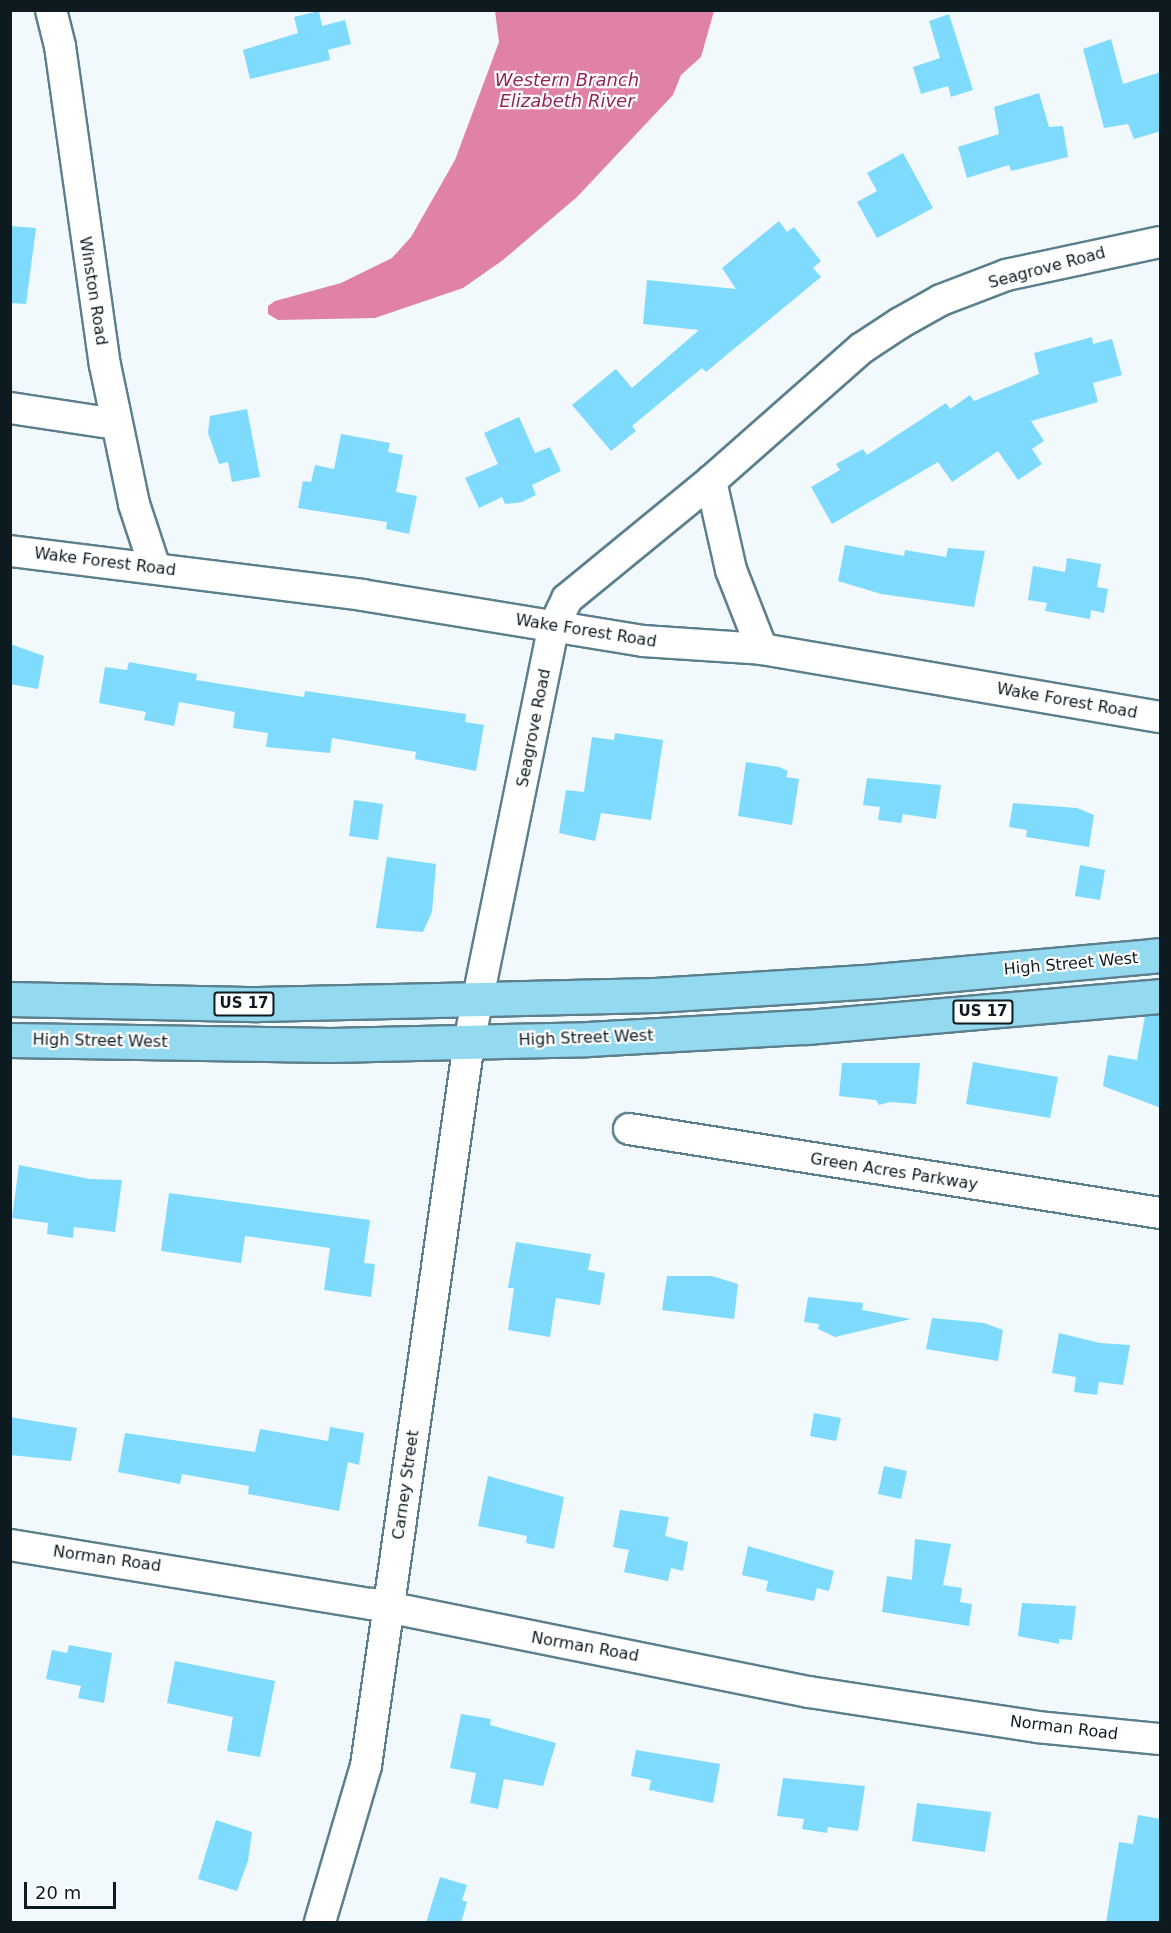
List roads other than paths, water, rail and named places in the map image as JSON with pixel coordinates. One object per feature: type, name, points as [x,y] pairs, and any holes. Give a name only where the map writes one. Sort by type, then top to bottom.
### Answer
[{"type":"main road","name":"High Street West","points":[[10,999],[258,1004],[477,1001],[876,981],[1161,956]]},
{"type":"main road","name":"High Street West","points":[[10,1040],[470,1042],[806,1028],[1161,996]]},
{"type":"street","name":"Winston Road","points":[[51,10],[60,46],[77,187],[116,424],[134,504],[155,568]]},
{"type":"street","name":"Seagrove Road","points":[[470,1042],[554,626],[573,592],[711,481],[862,348],[941,300],[1006,275],[1161,242]]},
{"type":"street","points":[[10,408],[116,424]]},
{"type":"street","points":[[711,481],[731,570],[762,649]]},
{"type":"street","name":"Wake Forest Road","points":[[10,551],[155,568],[554,626],[643,642],[762,649],[1161,717]]},
{"type":"street","name":"Carney Street","points":[[321,1923],[366,1767],[390,1609],[438,1241],[470,1042]]},
{"type":"street","name":"Green Acres Parkway","points":[[629,1129],[1161,1214]]},
{"type":"street","name":"Norman Road","points":[[10,1545],[178,1570],[390,1609],[809,1692],[1037,1727],[1161,1739]]},
{"type":"water","name":"Western Branch Elizabeth River","points":[[495,11],[714,11],[701,57],[681,75],[673,95],[577,197],[503,260],[463,288],[375,318],[278,320],[268,314],[268,306],[275,301],[341,283],[392,258],[411,237],[455,160],[499,42]]}]
